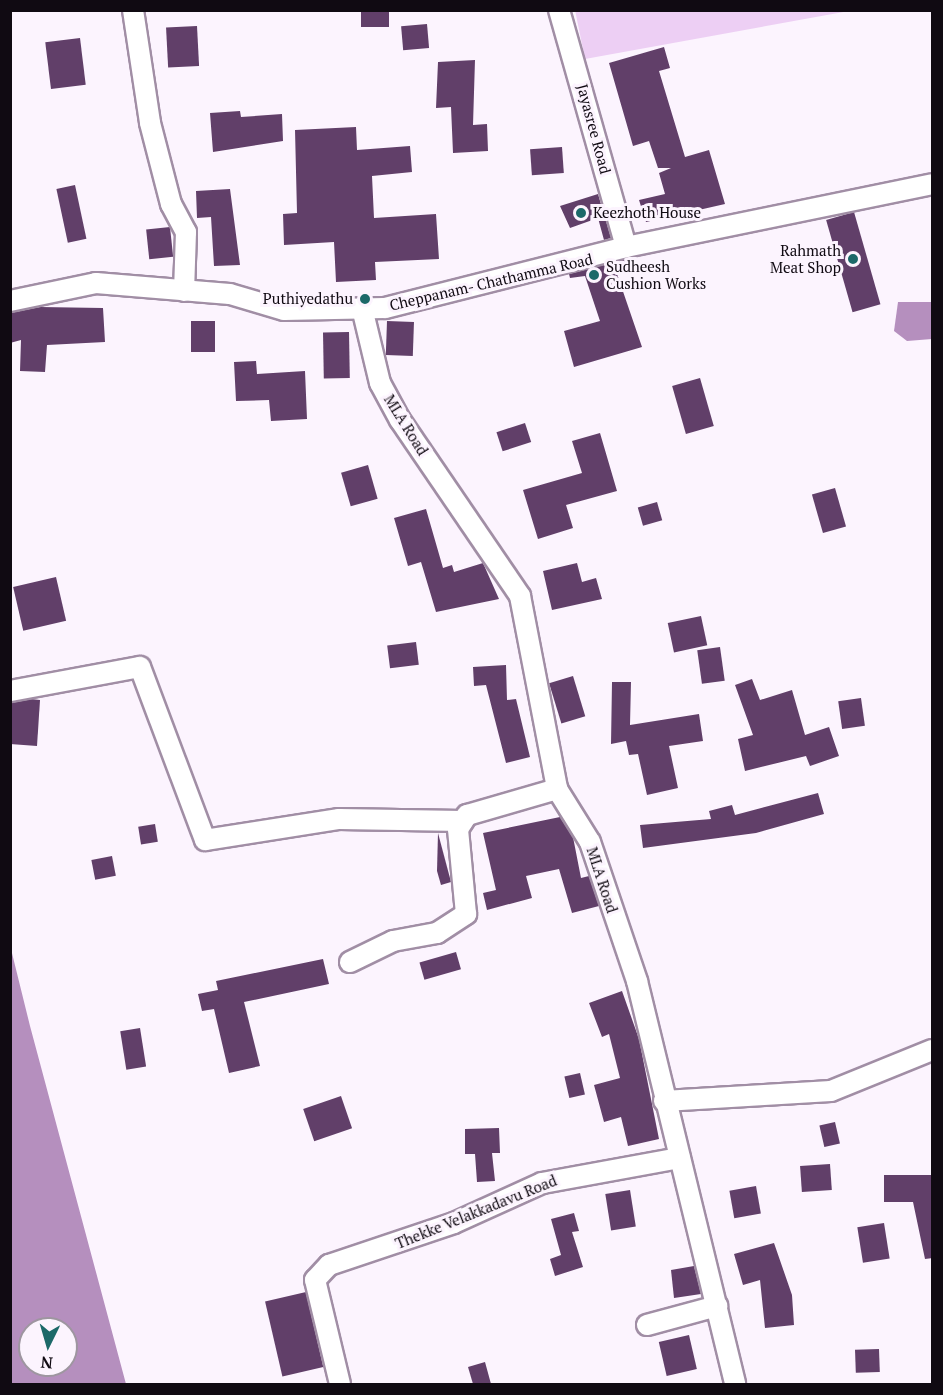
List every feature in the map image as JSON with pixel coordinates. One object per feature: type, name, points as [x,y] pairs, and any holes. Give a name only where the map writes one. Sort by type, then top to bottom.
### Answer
[{"type":"street","points":[[133,10],[150,123],[171,204],[186,232],[184,291]]},
{"type":"street","name":"Jayasree Road","points":[[559,10],[626,248]]},
{"type":"street","name":"Cheppanam- Chathamma Road","points":[[10,301],[96,283],[230,294],[284,310],[362,308],[553,270],[626,248],[933,184]]},
{"type":"street","name":"MLA Road","points":[[362,308],[380,383],[400,420],[520,596],[557,789],[590,842],[638,981],[664,1101],[735,1384]]},
{"type":"street","points":[[10,691],[140,667],[205,840],[339,819],[463,821],[557,789]]},
{"type":"street","points":[[350,962],[393,941],[437,933],[466,914],[458,828],[463,821]]},
{"type":"street","points":[[664,1101],[831,1091],[933,1050]]},
{"type":"street","name":"Thekke Velakkadavu Road","points":[[340,1384],[315,1280],[329,1265],[454,1223],[542,1183],[680,1158]]},
{"type":"street","points":[[647,1325],[717,1306]]},
{"type":"shaded area","points":[[575,10],[849,10],[849,11],[585,59]]},
{"type":"shaded area","points":[[898,302],[932,302],[932,339],[907,341],[894,331]]},
{"type":"shaded area","points":[[10,945],[30,1026],[126,1384],[11,1384]]},
{"type":"building","points":[[361,10],[389,10],[389,27],[361,27]]},
{"type":"building","points":[[427,24],[429,48],[403,50],[401,26]]},
{"type":"building","points":[[197,26],[199,66],[168,68],[166,28]]},
{"type":"building","points":[[80,38],[86,85],[51,89],[45,42]]},
{"type":"building","points":[[664,47],[670,68],[659,71],[685,157],[709,150],[725,204],[646,222],[639,200],[665,194],[659,173],[671,168],[658,168],[649,141],[633,146],[609,63]]},
{"type":"building","points":[[475,60],[473,125],[487,124],[488,151],[453,153],[451,107],[436,108],[438,62]]},
{"type":"building","points":[[240,111],[241,117],[282,114],[283,141],[213,152],[210,113]]},
{"type":"building","points":[[356,127],[357,150],[410,146],[412,172],[372,176],[374,218],[436,214],[439,259],[375,262],[376,280],[336,282],[334,242],[284,245],[283,214],[297,213],[295,130]]},
{"type":"building","points":[[562,147],[564,173],[532,175],[530,149]]},
{"type":"building","points":[[75,185],[86,239],[68,243],[56,189]]},
{"type":"building","points":[[230,189],[240,265],[214,266],[211,217],[197,218],[196,191]]},
{"type":"building","name":"Keezhoth House","points":[[598,194],[611,238],[604,240],[598,218],[570,228],[560,206]]},
{"type":"building","name":"Rahmath Meat Shop","points":[[854,212],[880,304],[853,312],[826,220]]},
{"type":"building","points":[[170,227],[173,257],[149,259],[146,230]]},
{"type":"building","points":[[626,259],[628,269],[616,271],[642,347],[574,367],[564,331],[600,321],[585,276],[570,278],[569,274]]},
{"type":"building","points":[[40,307],[103,308],[105,342],[47,345],[45,372],[20,371],[21,340],[10,343],[10,313]]},
{"type":"building","points":[[191,321],[215,321],[215,352],[191,352]]},
{"type":"building","points":[[387,321],[414,322],[413,356],[386,355]]},
{"type":"building","points":[[323,332],[349,332],[350,378],[324,378]]},
{"type":"building","points":[[256,361],[257,374],[305,371],[307,419],[271,421],[269,400],[236,401],[234,362]]},
{"type":"building","points":[[700,378],[714,426],[686,434],[672,386]]},
{"type":"building","points":[[525,423],[531,442],[503,451],[496,432]]},
{"type":"building","points":[[600,433],[617,491],[566,505],[573,528],[538,539],[523,490],[582,473],[572,441]]},
{"type":"building","points":[[368,465],[378,499],[351,506],[341,473]]},
{"type":"building","points":[[835,488],[846,526],[823,533],[812,495]]},
{"type":"building","points":[[657,502],[662,520],[643,526],[638,508]]},
{"type":"building","points":[[426,509],[443,568],[452,565],[454,572],[483,563],[499,599],[436,612],[421,562],[408,566],[394,518]]},
{"type":"building","points":[[577,563],[582,582],[596,578],[602,599],[552,610],[543,571]]},
{"type":"building","points":[[56,577],[66,621],[23,631],[13,587]]},
{"type":"building","points":[[701,616],[707,645],[674,652],[668,623]]},
{"type":"building","points":[[416,642],[419,665],[390,668],[387,646]]},
{"type":"building","points":[[720,647],[725,681],[702,684],[697,650]]},
{"type":"building","points":[[506,665],[507,700],[516,699],[530,757],[506,763],[486,685],[474,686],[473,667]]},
{"type":"building","points":[[573,676],[585,716],[561,723],[549,683]]},
{"type":"building","points":[[752,679],[760,700],[792,690],[805,735],[829,727],[839,756],[810,766],[806,756],[745,771],[738,739],[753,735],[735,685]]},
{"type":"building","points":[[612,682],[631,682],[630,725],[699,714],[703,741],[669,746],[678,788],[647,795],[638,754],[629,755],[626,741],[611,744]]},
{"type":"building","points":[[861,698],[865,726],[842,729],[838,701]]},
{"type":"building","points":[[31,699],[40,700],[37,746],[10,744],[10,703]]},
{"type":"building","points":[[818,793],[824,814],[756,833],[643,848],[640,825],[711,819],[709,811],[732,805],[735,815]]},
{"type":"building","points":[[560,817],[573,837],[581,878],[589,876],[599,906],[572,913],[559,869],[526,876],[532,898],[487,910],[483,893],[496,890],[483,833]]},
{"type":"building","points":[[155,824],[158,842],[141,844],[138,827]]},
{"type":"building","points":[[438,833],[451,882],[441,885],[437,871]]},
{"type":"building","points":[[112,856],[116,876],[95,880],[91,860]]},
{"type":"building","points":[[456,952],[461,969],[424,980],[419,962]]},
{"type":"building","points":[[323,959],[329,984],[244,1002],[260,1066],[229,1073],[214,1009],[202,1011],[198,994],[218,990],[216,981]]},
{"type":"building","points":[[622,991],[639,1039],[659,1139],[628,1146],[621,1117],[604,1122],[594,1085],[620,1078],[609,1034],[602,1037],[589,1003]]},
{"type":"building","points":[[140,1028],[146,1067],[126,1070],[120,1031]]},
{"type":"building","points":[[580,1073],[585,1094],[569,1098],[564,1077]]},
{"type":"building","points":[[341,1096],[352,1128],[314,1141],[303,1109]]},
{"type":"building","points":[[835,1122],[840,1143],[824,1147],[819,1126]]},
{"type":"building","points":[[499,1128],[500,1153],[492,1153],[495,1181],[477,1182],[475,1154],[465,1154],[465,1129]]},
{"type":"building","points":[[830,1164],[832,1190],[802,1192],[800,1166]]},
{"type":"building","points":[[884,1175],[931,1175],[933,1258],[925,1259],[913,1202],[884,1202]]},
{"type":"building","points":[[756,1186],[761,1214],[734,1218],[729,1191]]},
{"type":"building","points":[[630,1190],[636,1227],[611,1230],[605,1194]]},
{"type":"building","points":[[574,1213],[579,1231],[572,1232],[583,1267],[555,1276],[550,1259],[561,1255],[551,1219]]},
{"type":"building","points":[[884,1223],[890,1259],[863,1263],[857,1227]]},
{"type":"building","points":[[774,1243],[792,1295],[794,1325],[765,1328],[760,1280],[743,1285],[734,1254]]},
{"type":"building","points":[[694,1266],[701,1294],[674,1298],[671,1270]]},
{"type":"building","points":[[306,1292],[323,1367],[282,1376],[265,1301]]},
{"type":"building","points":[[689,1335],[697,1369],[667,1376],[659,1342]]},
{"type":"building","points":[[879,1349],[880,1372],[856,1373],[855,1350]]},
{"type":"building","points":[[485,1362],[491,1384],[473,1384],[468,1367]]},
{"type":"place","name":"Keezhoth House","points":[[581,213]]},
{"type":"place","name":"Rahmath Meat Shop","points":[[853,259]]},
{"type":"place","name":"Sudheesh Cushion Works","points":[[594,275]]},
{"type":"place","name":"Puthiyedathu","points":[[365,299]]}]
